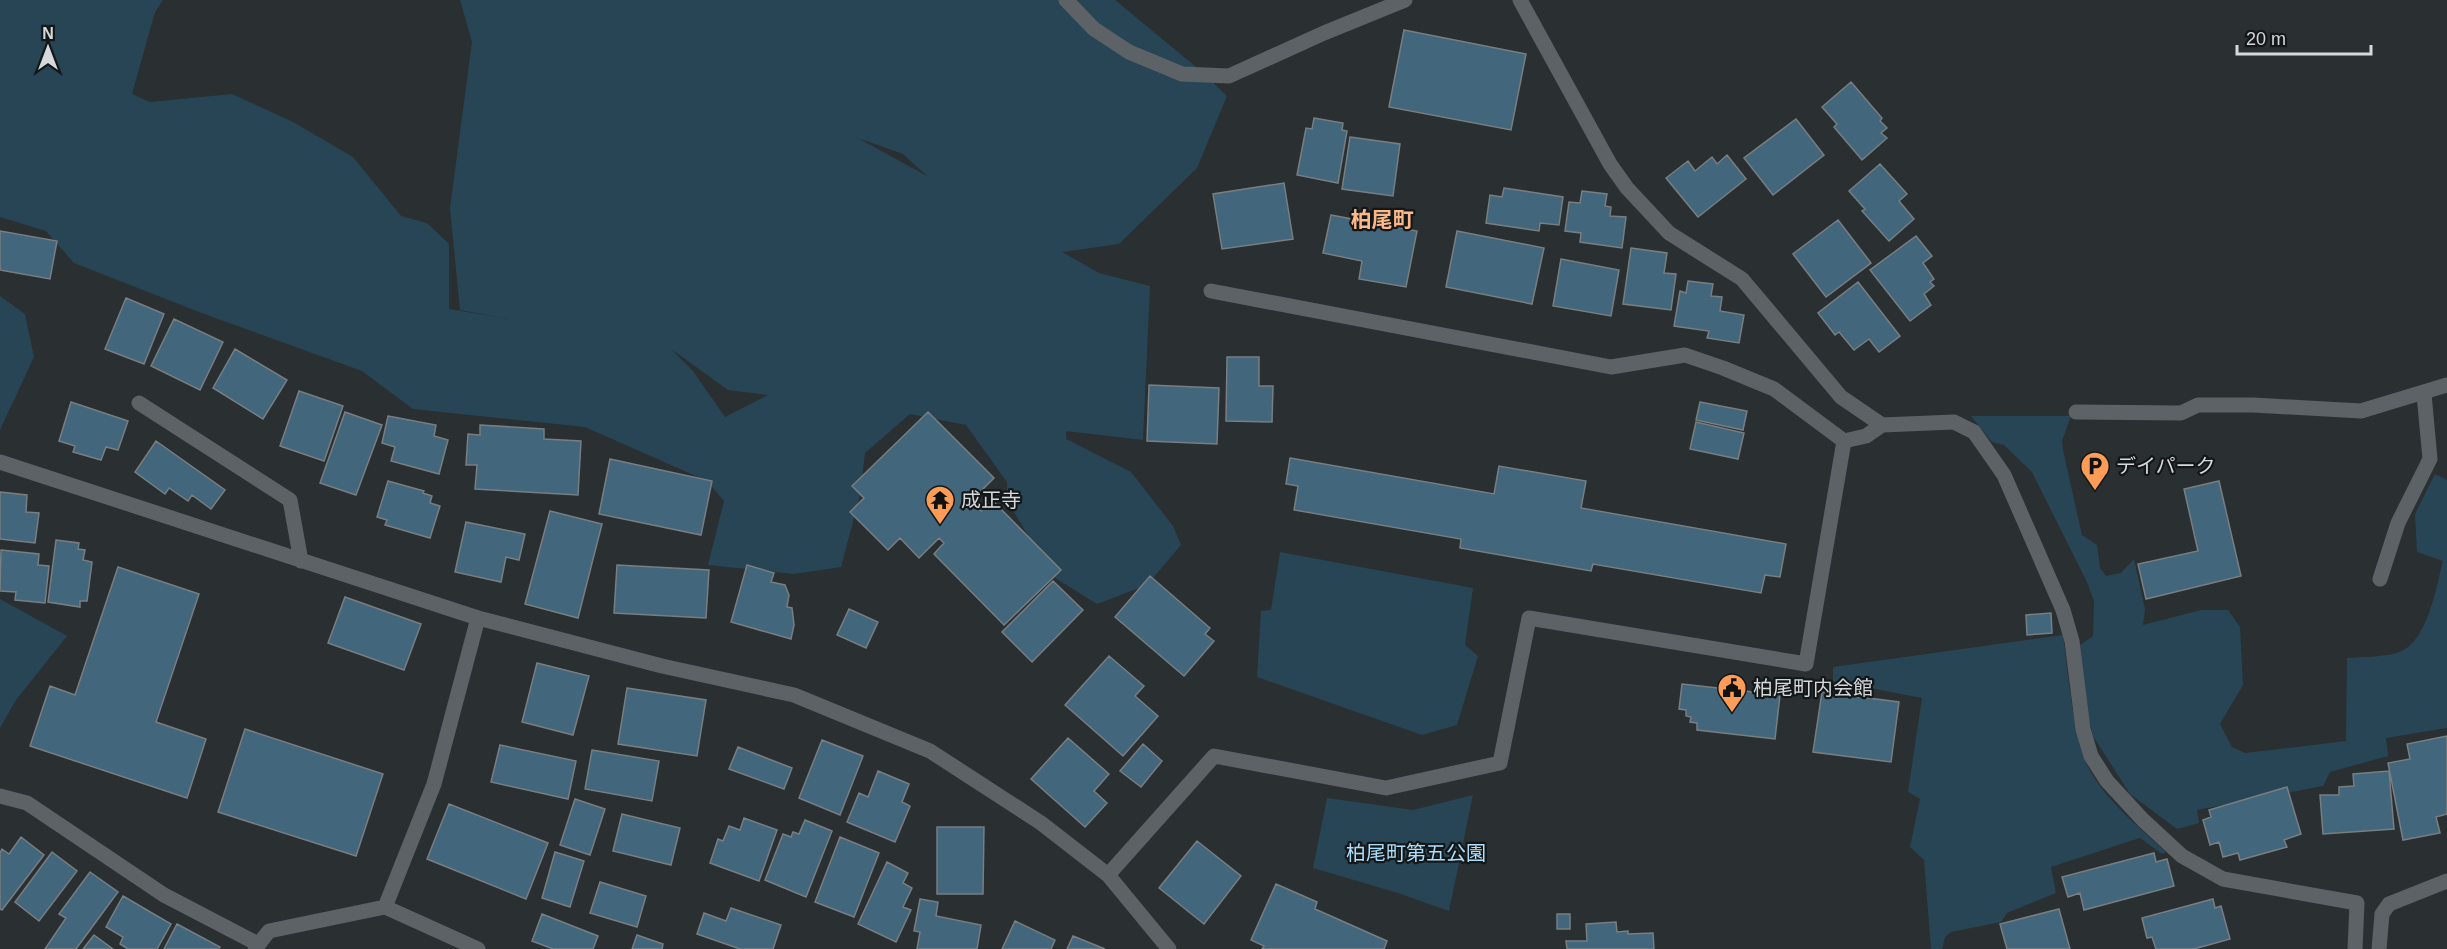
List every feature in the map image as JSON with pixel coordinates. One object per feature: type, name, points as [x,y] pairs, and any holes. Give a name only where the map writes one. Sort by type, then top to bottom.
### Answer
[{"type":"street","points":[[1066,0],[1094,29],[1129,52],[1182,74],[1229,76],[1324,33],[1405,0]]},
{"type":"street","points":[[1520,0],[1610,164],[1627,188],[1669,233],[1742,279],[1841,397],[1882,425]]},
{"type":"street","points":[[1211,291],[1611,367],[1684,355],[1774,389],[1844,441],[1866,436],[1882,425],[1954,422],[1974,432],[2004,475],[2063,610],[2072,640],[2083,729],[2091,756],[2107,781],[2143,820],[2182,856],[2223,879],[2357,903],[2355,949]]},
{"type":"street","points":[[2076,412],[2181,414],[2198,405],[2253,405],[2361,411],[2424,394],[2447,385]]},
{"type":"street","points":[[2380,579],[2398,523],[2430,459],[2424,394]]},
{"type":"street","points":[[139,403],[290,500],[301,561]]},
{"type":"street","points":[[1108,875],[1214,756],[1386,788],[1500,763],[1529,618],[1806,664],[1844,441]]},
{"type":"street","points":[[0,462],[478,618],[662,666],[794,695],[815,702],[930,751],[1041,823],[1108,875],[1169,949]]},
{"type":"street","points":[[385,908],[434,784],[478,618]]},
{"type":"street","points":[[0,796],[27,804],[164,895],[256,947],[269,931],[385,908],[478,949]]},
{"type":"street","points":[[2379,949],[2382,914],[2389,904],[2447,881]]},
{"type":"green space","points":[[0,0],[163,0],[155,12],[132,94],[150,102],[232,94],[293,122],[353,157],[401,216],[427,223],[449,244],[449,309],[509,319],[460,310],[450,208],[472,42],[460,0],[1115,0],[1201,71],[1227,96],[1197,168],[1119,244],[1062,252],[1099,273],[1150,286],[1143,440],[1066,431],[1066,439],[1131,472],[1173,526],[1181,545],[1147,585],[1097,604],[1052,576],[1007,500],[1007,482],[966,425],[910,414],[865,453],[860,495],[841,567],[794,574],[708,565],[724,501],[707,481],[585,427],[413,409],[362,371],[199,312],[74,263],[46,231],[0,217]],"holes":[[[858,138],[903,154],[927,176]],[[671,349],[728,390],[768,395],[725,417],[693,371]]]},
{"type":"green space","points":[[0,296],[25,314],[34,357],[0,430]]},
{"type":"green space","points":[[1971,416],[2071,416],[2062,441],[2082,535],[2097,545],[2100,568],[2106,576],[2121,573],[2134,559],[2145,609],[2143,625],[2201,610],[2228,610],[2240,627],[2243,685],[2220,724],[2232,747],[2245,753],[2346,741],[2347,658],[2383,656],[2402,651],[2411,645],[2425,624],[2443,561],[2417,552],[2415,514],[2435,474],[2447,480],[2447,728],[2386,738],[2388,756],[2330,772],[2323,786],[2197,810],[2199,823],[2177,829],[2130,794],[2093,736],[2087,711],[2080,645],[2093,636],[2094,601],[2087,582],[2032,472],[2004,445],[1992,442]]},
{"type":"green space","points":[[1280,552],[1473,588],[1465,645],[1478,656],[1457,725],[1422,735],[1257,677],[1261,611],[1271,610]]},
{"type":"green space","points":[[0,599],[67,636],[16,700],[0,728]]},
{"type":"green space","points":[[2063,635],[2078,739],[2088,767],[2113,802],[2166,852],[2162,854],[2140,838],[2051,867],[2056,893],[2007,913],[2001,922],[1951,932],[1945,937],[1942,949],[1931,949],[1924,860],[1910,847],[1920,799],[1908,792],[1922,698],[1833,681],[1833,667]]},
{"type":"green space","name":"柏尾町第五公園","points":[[1473,795],[1449,911],[1313,868],[1327,798],[1413,810]]},
{"type":"building","points":[[1404,30],[1526,54],[1511,130],[1389,107]]},
{"type":"building","points":[[1851,82],[1882,118],[1880,121],[1887,128],[1881,133],[1887,138],[1862,160],[1834,127],[1837,124],[1822,107]]},
{"type":"building","points":[[1314,118],[1343,123],[1342,130],[1347,131],[1338,183],[1297,175],[1306,128],[1312,129]]},
{"type":"building","points":[[1796,119],[1824,155],[1773,195],[1744,158]]},
{"type":"building","points":[[1350,137],[1400,144],[1393,196],[1342,189]]},
{"type":"building","points":[[1727,155],[1746,179],[1698,217],[1666,178],[1688,161],[1695,171],[1712,157],[1717,164]]},
{"type":"building","points":[[1880,164],[1907,194],[1899,201],[1914,219],[1889,241],[1862,211],[1865,209],[1849,191]]},
{"type":"building","points":[[1284,183],[1293,239],[1222,249],[1213,194]]},
{"type":"building","points":[[1504,188],[1563,197],[1559,225],[1540,223],[1539,231],[1486,223],[1490,195],[1502,197]]},
{"type":"building","points":[[1582,191],[1607,194],[1605,206],[1611,207],[1610,216],[1626,217],[1622,248],[1580,242],[1581,233],[1565,231],[1569,202],[1580,203]]},
{"type":"building","points":[[1331,215],[1417,231],[1406,287],[1359,279],[1362,261],[1323,253]]},
{"type":"building","points":[[1838,220],[1871,263],[1826,297],[1793,254]]},
{"type":"building","points":[[0,231],[57,241],[50,279],[0,270]]},
{"type":"building","points":[[1457,231],[1544,248],[1532,304],[1446,287]]},
{"type":"building","points":[[1916,236],[1932,256],[1923,263],[1934,279],[1930,282],[1934,286],[1924,294],[1931,305],[1910,321],[1870,270]]},
{"type":"building","points":[[1631,248],[1667,253],[1664,273],[1676,274],[1671,310],[1623,304]]},
{"type":"building","points":[[1561,259],[1619,270],[1611,316],[1553,306]]},
{"type":"building","points":[[1688,281],[1713,284],[1711,296],[1722,297],[1720,311],[1744,315],[1739,343],[1707,338],[1709,331],[1674,326],[1680,291],[1686,293]]},
{"type":"building","points":[[1858,282],[1900,336],[1879,352],[1869,339],[1854,350],[1839,332],[1835,335],[1818,313]]},
{"type":"building","points":[[126,298],[164,314],[144,364],[105,349]]},
{"type":"building","points":[[174,319],[223,342],[200,390],[151,366]]},
{"type":"building","points":[[235,349],[287,380],[263,419],[213,388]]},
{"type":"building","points":[[1227,357],[1259,357],[1259,386],[1273,386],[1272,422],[1226,421]]},
{"type":"building","points":[[1149,385],[1219,388],[1217,444],[1147,441]]},
{"type":"building","points":[[299,391],[343,406],[324,461],[280,446]]},
{"type":"building","points":[[71,402],[128,421],[118,450],[106,447],[101,460],[73,452],[75,446],[59,441]]},
{"type":"building","points":[[1700,402],[1747,411],[1743,430],[1696,420]]},
{"type":"building","points":[[345,412],[382,425],[356,495],[320,483]]},
{"type":"building","name":"成正寺","points":[[928,412],[994,478],[971,501],[981,511],[992,500],[1061,570],[1004,625],[934,554],[944,543],[939,538],[919,558],[900,538],[888,550],[850,512],[864,498],[852,486]]},
{"type":"building","points":[[388,416],[436,425],[434,436],[448,440],[439,474],[391,461],[395,447],[382,443]]},
{"type":"building","points":[[1696,422],[1744,433],[1738,459],[1690,449]]},
{"type":"building","points":[[480,425],[544,429],[544,439],[581,441],[578,495],[475,489],[477,465],[466,465],[468,434],[480,435]]},
{"type":"building","points":[[156,441],[225,490],[211,509],[192,495],[188,501],[169,488],[165,494],[135,472]]},
{"type":"building","points":[[1290,458],[1494,494],[1499,466],[1586,481],[1581,508],[1786,544],[1780,577],[1765,575],[1761,593],[1593,564],[1591,571],[1460,548],[1461,539],[1294,510],[1298,486],[1286,484]]},
{"type":"building","points":[[610,459],[712,481],[701,535],[599,514]]},
{"type":"building","points":[[388,481],[424,491],[423,493],[432,496],[430,503],[440,506],[430,538],[385,525],[387,520],[377,517]]},
{"type":"building","points":[[2219,481],[2241,576],[2146,599],[2138,564],[2198,551],[2184,489]]},
{"type":"building","points":[[0,492],[27,495],[26,512],[39,513],[35,543],[0,539]]},
{"type":"building","points":[[550,511],[602,524],[578,618],[525,604]]},
{"type":"building","points":[[466,522],[525,534],[519,560],[506,557],[501,582],[455,572]]},
{"type":"building","points":[[56,540],[79,543],[78,549],[85,550],[83,560],[92,562],[87,601],[80,601],[80,607],[48,602]]},
{"type":"building","points":[[1,550],[39,554],[38,565],[49,566],[45,603],[15,600],[16,592],[0,591]]},
{"type":"building","points":[[617,565],[709,570],[706,618],[614,613]]},
{"type":"building","points":[[747,565],[774,573],[771,582],[785,585],[789,595],[787,607],[792,608],[794,625],[791,639],[731,622]]},
{"type":"building","points":[[118,567],[199,594],[156,722],[206,739],[187,798],[30,746],[50,686],[75,695]]},
{"type":"building","points":[[1150,576],[1210,628],[1205,634],[1214,641],[1184,676],[1115,617]]},
{"type":"building","points":[[1053,581],[1083,610],[1032,662],[1002,632]]},
{"type":"building","points":[[345,597],[421,624],[404,670],[328,643]]},
{"type":"building","points":[[849,609],[878,622],[866,648],[837,635]]},
{"type":"building","points":[[2051,613],[2052,633],[2027,635],[2026,615]]},
{"type":"building","points":[[1109,656],[1144,686],[1135,696],[1158,716],[1123,756],[1065,705]]},
{"type":"building","points":[[537,663],[589,676],[573,735],[522,722]]},
{"type":"building","name":"柏尾町内会館","points":[[1682,684],[1780,695],[1775,739],[1697,730],[1697,723],[1690,722],[1691,717],[1686,716],[1686,710],[1679,709]]},
{"type":"building","points":[[627,688],[706,700],[697,756],[618,744]]},
{"type":"building","points":[[1822,692],[1899,702],[1891,762],[1813,752]]},
{"type":"building","points":[[245,729],[383,774],[356,856],[218,812]]},
{"type":"building","points":[[2447,736],[2447,814],[2436,817],[2440,833],[2403,840],[2388,763],[2410,759],[2407,744]]},
{"type":"building","points":[[1068,738],[1109,774],[1094,791],[1107,803],[1085,827],[1031,779]]},
{"type":"building","points":[[822,740],[863,756],[840,815],[799,798]]},
{"type":"building","points":[[1143,744],[1162,761],[1141,787],[1120,771]]},
{"type":"building","points":[[500,745],[576,761],[568,799],[491,782]]},
{"type":"building","points":[[738,747],[792,768],[784,789],[729,769]]},
{"type":"building","points":[[592,750],[659,761],[652,801],[585,789]]},
{"type":"building","points":[[878,771],[909,784],[902,802],[910,806],[895,842],[847,822],[859,793],[868,797]]},
{"type":"building","points":[[2389,771],[2394,829],[2323,834],[2320,795],[2339,795],[2339,787],[2354,786],[2353,774]]},
{"type":"building","points":[[2287,787],[2301,834],[2284,840],[2287,847],[2240,860],[2238,853],[2223,857],[2219,842],[2210,845],[2203,820],[2211,817],[2209,810]]},
{"type":"building","points":[[575,799],[605,809],[590,855],[560,845]]},
{"type":"building","points":[[449,804],[548,843],[526,899],[427,859]]},
{"type":"building","points":[[622,814],[680,828],[671,865],[613,851]]},
{"type":"building","points":[[744,818],[777,830],[759,881],[710,863],[718,839],[723,841],[729,826],[740,830]]},
{"type":"building","points":[[805,820],[832,831],[806,897],[765,880],[783,834],[791,837],[793,832],[799,834]]},
{"type":"building","points":[[937,827],[984,827],[983,894],[937,894]]},
{"type":"building","points":[[21,837],[44,855],[2,910],[0,909],[0,853],[2,849],[9,854]]},
{"type":"building","points":[[840,837],[879,853],[854,917],[815,902]]},
{"type":"building","points":[[1197,841],[1241,876],[1204,924],[1159,888]]},
{"type":"building","points":[[52,852],[77,871],[39,921],[15,902]]},
{"type":"building","points":[[555,852],[584,861],[570,907],[542,898]]},
{"type":"building","points":[[2154,853],[2156,862],[2167,859],[2174,886],[2084,910],[2080,893],[2068,897],[2062,877]]},
{"type":"building","points":[[887,862],[908,873],[903,883],[912,888],[903,907],[911,910],[896,942],[858,924]]},
{"type":"building","points":[[90,872],[118,892],[76,949],[45,949],[66,918],[59,914]]},
{"type":"building","points":[[600,882],[646,896],[637,927],[590,913]]},
{"type":"building","points":[[1276,884],[1317,902],[1315,909],[1387,941],[1384,949],[1262,949],[1264,946],[1251,940]]},
{"type":"building","points":[[123,896],[171,924],[157,949],[128,949],[120,944],[123,937],[106,927]]},
{"type":"building","points":[[920,899],[938,902],[936,916],[981,925],[977,949],[917,949],[920,932],[914,931]]},
{"type":"building","points":[[2213,899],[2215,908],[2221,906],[2230,939],[2194,949],[2156,949],[2152,937],[2147,938],[2142,918]]},
{"type":"building","points":[[731,908],[781,925],[773,949],[740,949],[697,934],[704,913],[726,921]]},
{"type":"building","points":[[2059,909],[2070,949],[2007,949],[2000,924]]},
{"type":"building","points":[[542,914],[598,936],[593,949],[553,949],[532,941]]},
{"type":"building","points":[[1557,914],[1570,914],[1570,929],[1557,929]]},
{"type":"building","points":[[1015,921],[1055,940],[1051,949],[1002,949]]},
{"type":"building","points":[[1616,922],[1617,932],[1653,933],[1654,949],[1567,949],[1566,941],[1587,941],[1586,924]]},
{"type":"building","points":[[177,924],[220,947],[219,949],[164,949]]},
{"type":"building","points":[[94,935],[113,949],[83,949]]},
{"type":"building","points":[[637,935],[663,944],[662,949],[632,949]]},
{"type":"building","points":[[1073,936],[1105,949],[1067,949]]},
{"type":"place","name":"デイパーク","points":[[2095,492]]},
{"type":"place","name":"成正寺","points":[[940,526]]},
{"type":"place","name":"柏尾町内会館","points":[[1732,714]]},
{"type":"district","name":"柏尾町","points":[[1382,219]]}]
